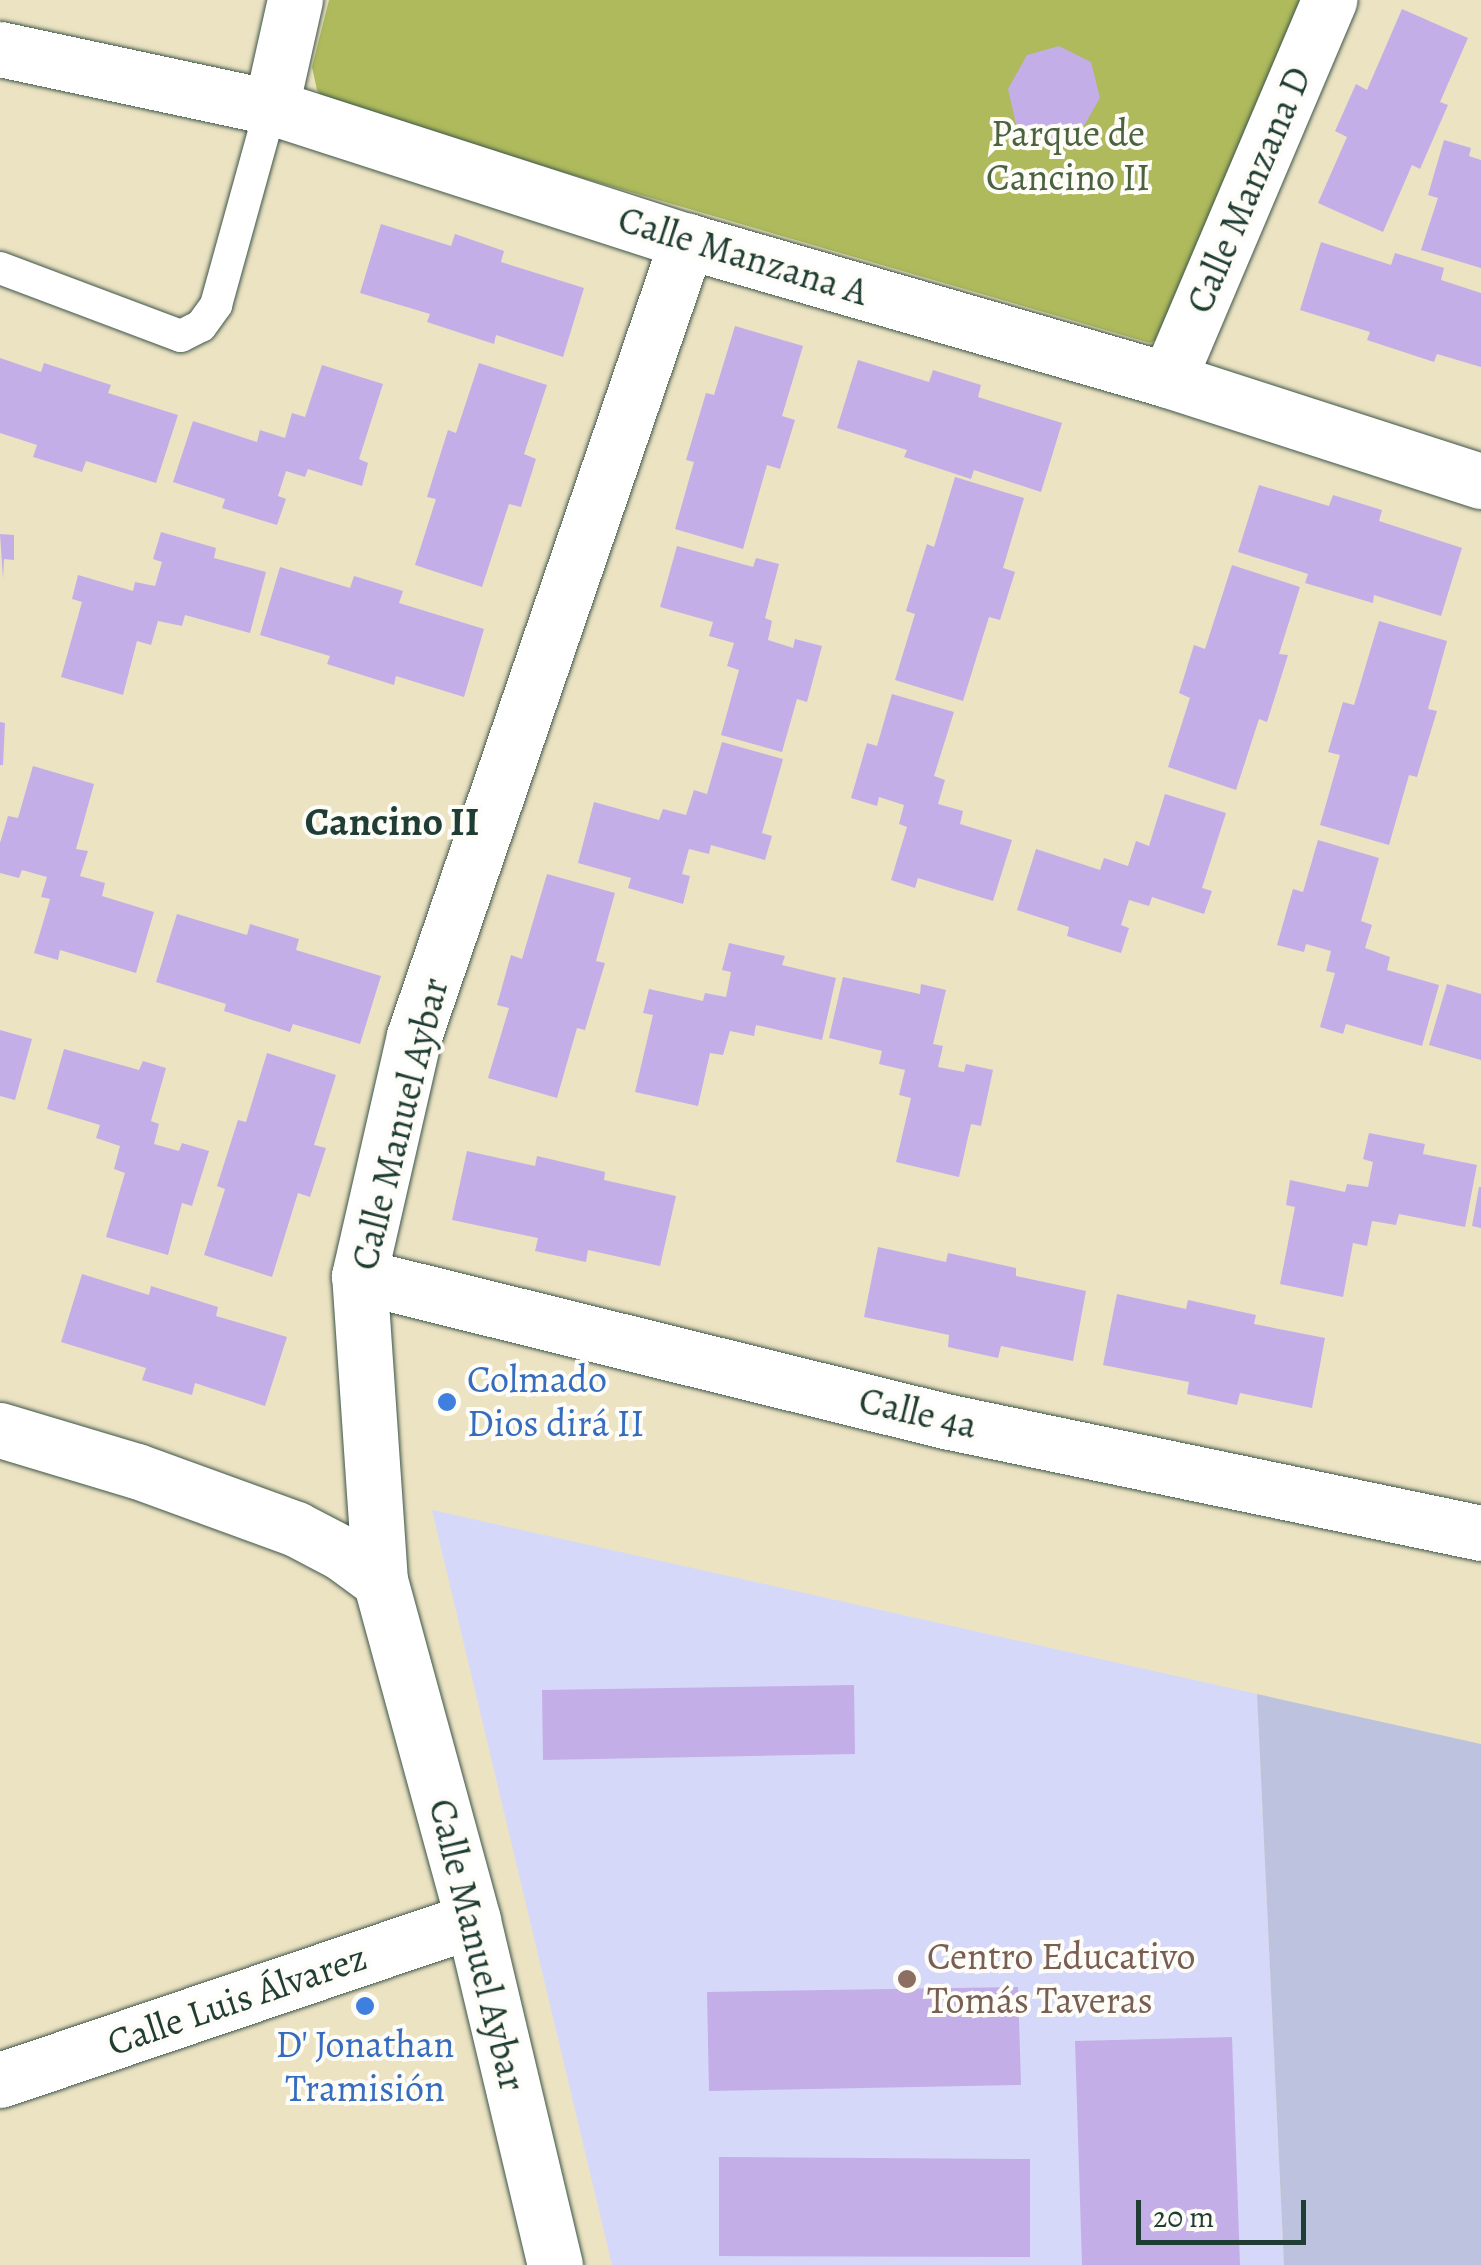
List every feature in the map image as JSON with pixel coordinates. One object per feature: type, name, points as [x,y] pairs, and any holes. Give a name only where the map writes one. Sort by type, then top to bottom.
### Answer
[{"type":"street","points":[[271,108],[295,0]]},
{"type":"street","name":"Calle Manzana D","points":[[1168,380],[1329,0]]},
{"type":"street","name":"Calle Manzana A","points":[[0,49],[271,108],[687,241],[1168,380],[1481,481]]},
{"type":"street","name":"Calle Manuel Aybar","points":[[555,2265],[473,1920],[380,1581],[359,1276],[414,1036],[687,241]]},
{"type":"street","name":"Calle 4a","points":[[359,1276],[945,1421],[1481,1533]]},
{"type":"street","points":[[0,1430],[137,1471],[296,1529],[342,1552],[380,1581]]},
{"type":"street","name":"Calle Luis Álvarez","points":[[0,2080],[473,1920]]},
{"type":"lane","points":[[0,268],[181,336],[201,326],[216,305],[271,108]]},
{"type":"shaded area","name":"Centro Educativo Tomás Taveras","points":[[432,1510],[1257,1694],[1284,2265],[612,2265]]},
{"type":"shaded area","points":[[1257,1694],[1481,1744],[1481,2265],[1284,2265]]},
{"type":"green space","name":"Parque de Cancino II","points":[[329,0],[1300,0],[1162,337],[1150,343],[328,104],[317,90],[312,67]]},
{"type":"building","points":[[1402,9],[1468,38],[1440,102],[1448,105],[1420,169],[1412,165],[1383,232],[1318,203],[1347,137],[1335,131],[1356,84],[1367,90]]},
{"type":"building","points":[[1059,46],[1091,62],[1100,98],[1081,131],[1049,142],[1016,124],[1008,89],[1027,55]]},
{"type":"building","points":[[1444,140],[1471,148],[1469,156],[1481,160],[1481,268],[1421,250],[1438,198],[1428,195]]},
{"type":"building","points":[[381,224],[451,246],[455,234],[504,251],[501,262],[584,288],[563,357],[496,335],[494,344],[427,322],[430,314],[360,293]]},
{"type":"building","points":[[1321,242],[1391,265],[1395,253],[1444,268],[1441,280],[1481,293],[1481,367],[1437,354],[1434,362],[1367,340],[1370,332],[1300,310]]},
{"type":"building","points":[[735,326],[803,346],[782,416],[795,420],[780,469],[767,465],[743,549],[675,529],[694,462],[686,460],[706,393],[714,395]]},
{"type":"building","points":[[0,358],[41,372],[44,363],[111,385],[108,393],[178,415],[156,483],[86,461],[82,472],[33,457],[37,445],[0,433]]},
{"type":"building","points":[[858,360],[929,382],[933,370],[981,385],[978,397],[1062,423],[1041,492],[974,470],[971,479],[904,457],[907,450],[837,428]]},
{"type":"building","points":[[479,363],[547,385],[524,454],[536,459],[521,507],[509,504],[482,587],[415,565],[436,499],[427,497],[448,430],[456,433]]},
{"type":"building","points":[[322,365],[383,384],[359,459],[368,463],[362,486],[308,469],[305,477],[286,471],[278,496],[286,499],[277,525],[222,508],[225,499],[173,482],[193,421],[257,442],[260,430],[285,438],[292,413],[305,417]]},
{"type":"building","points":[[955,477],[1024,498],[1003,568],[1015,572],[1000,620],[989,617],[963,701],[895,680],[915,614],[906,611],[927,544],[934,547]]},
{"type":"building","points":[[1259,485],[1329,506],[1333,495],[1382,510],[1379,521],[1462,548],[1441,616],[1374,595],[1373,603],[1305,583],[1308,574],[1238,552]]},
{"type":"building","points":[[161,532],[216,548],[214,558],[266,572],[250,633],[185,615],[182,626],[158,621],[151,645],[137,641],[123,695],[61,677],[82,602],[72,599],[78,575],[133,591],[135,582],[155,586],[162,562],[153,559]]},
{"type":"building","points":[[0,534],[14,535],[14,560],[4,559],[3,579]]},
{"type":"building","points":[[677,546],[753,567],[756,558],[779,564],[765,618],[772,621],[768,640],[793,648],[795,639],[822,646],[807,702],[797,699],[782,752],[721,735],[739,670],[727,666],[734,643],[709,636],[713,622],[660,607]]},
{"type":"building","points":[[1232,565],[1300,587],[1279,654],[1288,655],[1267,722],[1259,719],[1236,790],[1168,767],[1190,698],[1179,693],[1194,645],[1205,649]]},
{"type":"building","points":[[280,567],[350,588],[354,576],[403,591],[399,603],[484,629],[464,697],[396,676],[394,685],[327,664],[330,656],[260,635]]},
{"type":"building","points":[[1379,621],[1447,641],[1428,709],[1437,711],[1417,777],[1409,775],[1389,845],[1320,825],[1340,755],[1328,752],[1343,702],[1354,705]]},
{"type":"building","points":[[892,694],[954,712],[934,776],[945,780],[938,804],[963,811],[960,824],[1012,840],[993,901],[918,878],[915,888],[891,880],[907,827],[899,824],[904,805],[879,797],[877,806],[851,798],[867,743],[877,746]]},
{"type":"building","points":[[0,722],[5,723],[3,765],[0,765]]},
{"type":"building","points":[[722,742],[783,759],[762,833],[772,836],[765,860],[711,845],[709,854],[689,849],[682,874],[690,876],[683,904],[628,888],[631,878],[578,863],[594,802],[659,820],[663,809],[686,815],[694,790],[707,794]]},
{"type":"building","points":[[33,766],[94,784],[76,849],[88,851],[80,876],[105,883],[102,896],[154,912],[136,973],[60,950],[58,960],[34,953],[50,899],[41,897],[47,877],[22,870],[19,878],[0,873],[0,843],[8,816],[18,818]]},
{"type":"building","points":[[1165,794],[1226,813],[1202,888],[1212,891],[1204,914],[1152,897],[1149,906],[1129,900],[1121,925],[1129,928],[1121,953],[1067,936],[1069,927],[1017,910],[1036,849],[1100,870],[1104,858],[1128,866],[1136,841],[1149,846]]},
{"type":"building","points":[[1318,840],[1379,858],[1361,921],[1372,925],[1365,948],[1390,957],[1387,970],[1439,985],[1422,1046],[1346,1024],[1343,1034],[1320,1027],[1335,973],[1326,971],[1331,951],[1306,944],[1304,952],[1277,945],[1293,889],[1303,892]]},
{"type":"building","points":[[547,874],[615,893],[596,961],[605,963],[585,1030],[577,1028],[557,1098],[488,1078],[509,1008],[497,1005],[511,955],[522,959]]},
{"type":"building","points":[[177,914],[247,935],[250,924],[299,939],[296,950],[381,976],[360,1044],[293,1024],[290,1032],[224,1011],[226,1004],[156,982]]},
{"type":"building","points":[[729,943],[785,956],[782,965],[836,978],[822,1040],[756,1025],[754,1036],[730,1031],[723,1055],[710,1053],[698,1106],[635,1092],[653,1015],[643,1013],[649,989],[703,1001],[705,993],[726,997],[731,972],[722,970]]},
{"type":"building","points":[[843,977],[920,994],[921,984],[946,990],[933,1044],[943,1046],[938,1067],[964,1072],[966,1064],[993,1070],[981,1126],[971,1124],[959,1177],[896,1162],[911,1098],[899,1095],[905,1070],[879,1064],[882,1051],[829,1038]]},
{"type":"building","points":[[1447,984],[1481,994],[1481,1060],[1429,1045]]},
{"type":"building","points":[[0,1030],[32,1039],[15,1100],[0,1096]]},
{"type":"building","points":[[64,1049],[139,1070],[143,1061],[166,1068],[151,1121],[159,1124],[154,1144],[179,1151],[182,1143],[209,1151],[192,1206],[182,1203],[168,1255],[106,1237],[125,1173],[114,1169],[120,1146],[96,1138],[100,1125],[47,1109]]},
{"type":"building","points":[[267,1053],[336,1075],[314,1145],[326,1148],[310,1197],[298,1193],[272,1277],[204,1255],[225,1189],[217,1186],[238,1120],[246,1122]]},
{"type":"building","points":[[1369,1133],[1425,1144],[1423,1154],[1477,1165],[1465,1227],[1399,1214],[1396,1225],[1372,1221],[1367,1246],[1353,1243],[1343,1297],[1280,1284],[1295,1207],[1286,1205],[1290,1180],[1345,1192],[1347,1184],[1368,1187],[1373,1162],[1363,1159]]},
{"type":"building","points":[[467,1151],[535,1166],[537,1156],[605,1172],[604,1180],[676,1196],[660,1266],[588,1250],[586,1262],[535,1251],[538,1238],[452,1220]]},
{"type":"building","points":[[1481,1187],[1481,1228],[1472,1226]]},
{"type":"building","points":[[878,1247],[946,1262],[948,1253],[1016,1268],[1016,1276],[1086,1291],[1073,1361],[1001,1346],[998,1358],[948,1347],[949,1335],[864,1317]]},
{"type":"building","points":[[82,1274],[149,1295],[151,1286],[218,1307],[216,1316],[287,1337],[265,1406],[195,1383],[192,1395],[142,1380],[146,1368],[61,1342]]},
{"type":"building","points":[[1117,1294],[1186,1309],[1188,1300],[1256,1315],[1254,1324],[1325,1338],[1312,1408],[1240,1393],[1237,1405],[1187,1394],[1189,1382],[1103,1365]]},
{"type":"building","points":[[854,1685],[855,1754],[543,1760],[542,1690]]},
{"type":"building","points":[[1018,1987],[1021,2085],[709,2091],[707,1992]]},
{"type":"building","points":[[1232,2037],[1240,2265],[1082,2265],[1075,2041]]},
{"type":"building","points":[[719,2157],[1030,2159],[1030,2257],[719,2256]]},
{"type":"place","name":"Colmado Dios dirá II","points":[[447,1402]]},
{"type":"place","name":"Centro Educativo Tomás Taveras","points":[[907,1979]]},
{"type":"place","name":"D' Jonathan Tramisión","points":[[365,2006]]},
{"type":"district","name":"Cancino II","points":[[392,822]]}]
